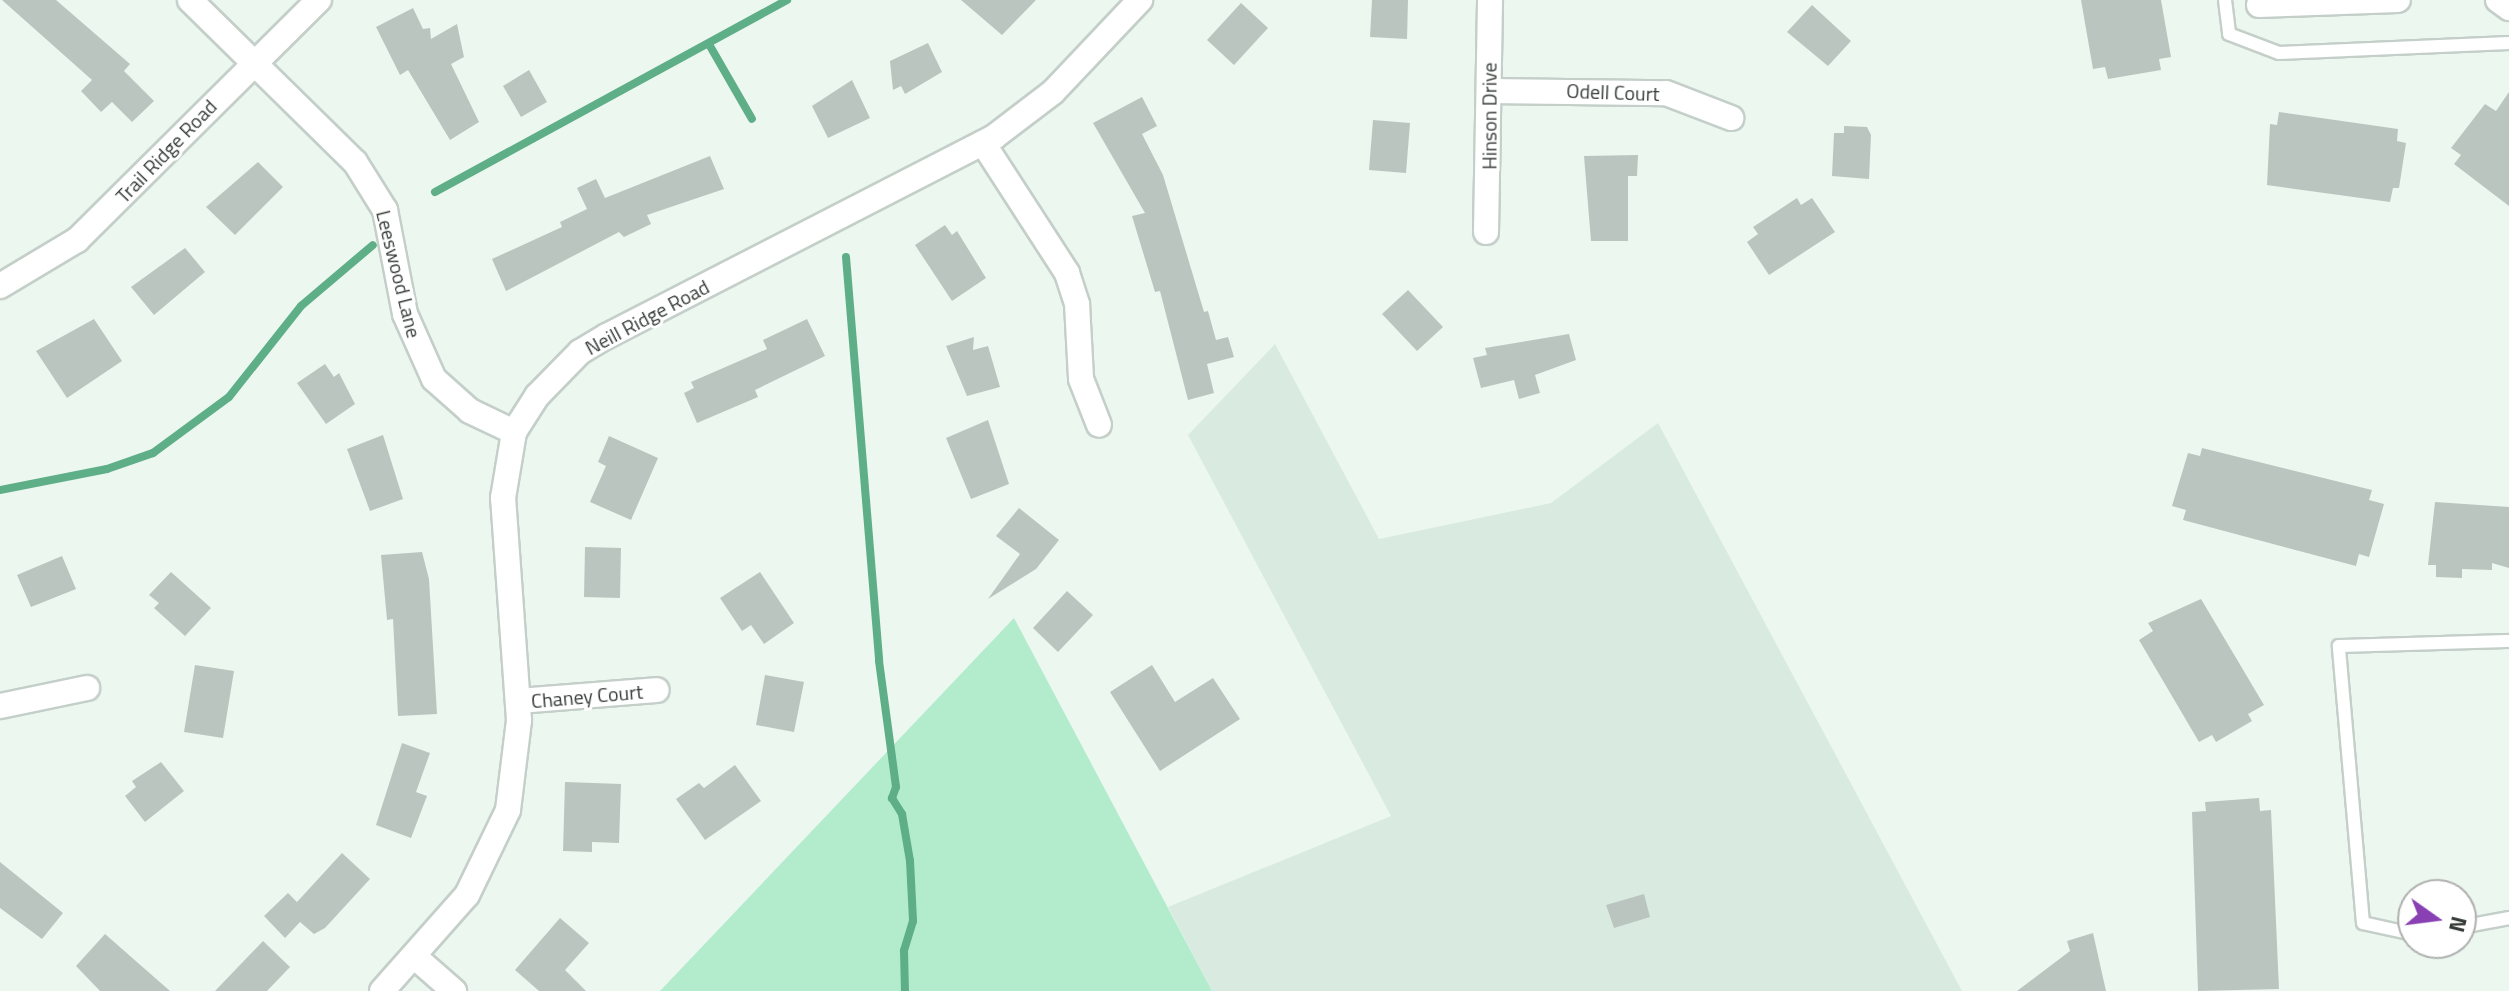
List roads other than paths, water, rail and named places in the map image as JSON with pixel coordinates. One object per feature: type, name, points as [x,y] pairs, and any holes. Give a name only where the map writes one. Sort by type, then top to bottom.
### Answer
[{"type":"street","name":"Leeswood Lane","points":[[190,0],[333,138],[373,186],[391,227],[405,314],[434,379],[470,411],[514,432]]},
{"type":"street","name":"Trail Ridge Road","points":[[0,286],[77,240],[253,61],[319,0]]},
{"type":"street","name":"Neill Ridge Road","points":[[382,991],[467,895],[498,840],[516,771],[518,701],[502,538],[506,461],[514,432],[544,388],[594,344],[983,143],[1053,92],[1140,0]]},
{"type":"street","name":"Hinson Drive","points":[[1486,232],[1490,0]]},
{"type":"street","points":[[2259,5],[2398,0]]},
{"type":"street","points":[[2498,0],[2509,8]]},
{"type":"street","name":"Odell Court","points":[[1490,91],[1666,93],[1731,118]]},
{"type":"street","points":[[983,143],[1067,273],[1077,304],[1081,379],[1099,425]]},
{"type":"street","points":[[0,706],[87,688]]},
{"type":"street","name":"Chaney Court","points":[[518,701],[657,690]]},
{"type":"street","points":[[415,957],[454,991]]},
{"type":"lane","points":[[2225,0],[2229,34],[2279,53],[2509,43]]},
{"type":"lane","points":[[2397,930],[2363,923],[2339,646],[2509,641]]},
{"type":"lane","points":[[2477,924],[2509,918]]},
{"type":"waterway","points":[[435,192],[787,0]]},
{"type":"waterway","points":[[710,46],[752,119]]},
{"type":"waterway","points":[[0,490],[107,469],[153,453],[229,397],[301,306],[373,245]]},
{"type":"waterway","points":[[846,257],[879,661],[896,787],[892,798],[902,814],[910,861],[913,921],[904,951],[905,991]]}]
